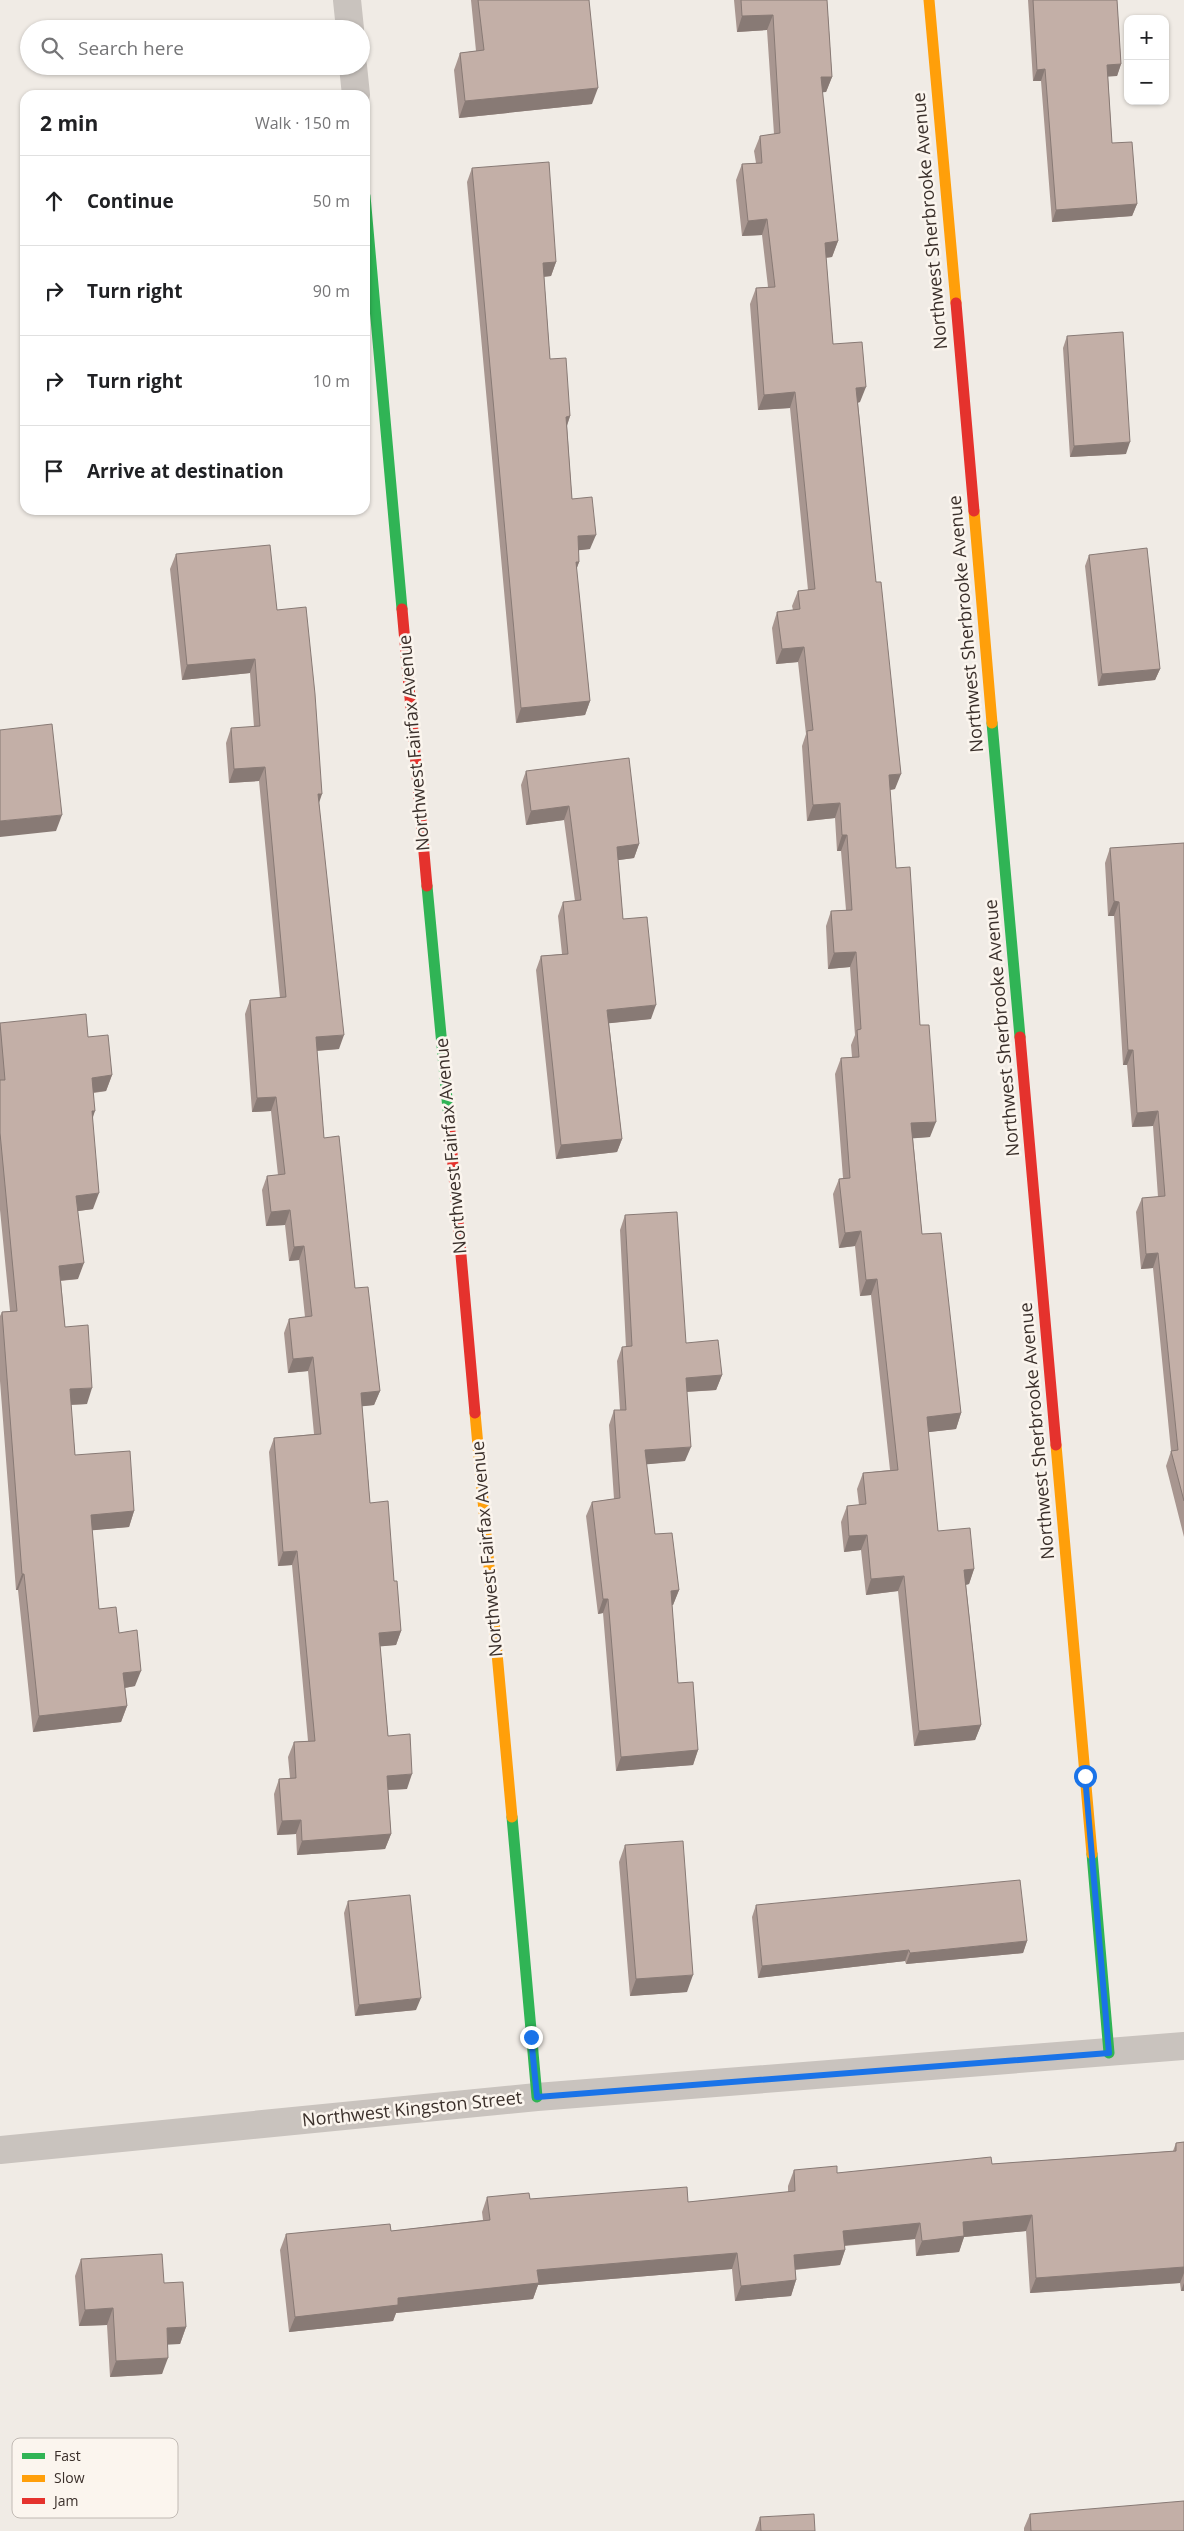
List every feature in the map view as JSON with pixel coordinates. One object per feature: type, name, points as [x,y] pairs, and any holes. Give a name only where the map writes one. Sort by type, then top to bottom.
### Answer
[{"type":"street","points":[[347,0],[349,20]]},
{"type":"street","name":"Northwest Sherbrooke Avenue","points":[[928,0],[1109,2053]]},
{"type":"street","points":[[354,75],[355,90]]},
{"type":"street","name":"Northwest Fairfax Avenue","points":[[370,251],[537,2097]]},
{"type":"street","name":"Northwest Kingston Street","points":[[0,2150],[537,2097],[1184,2046]]},
{"type":"building","points":[[478,0],[589,0],[598,88],[465,101],[460,53],[484,50]]},
{"type":"building","points":[[741,0],[827,0],[832,77],[821,77],[838,241],[825,243],[833,344],[862,342],[866,387],[856,388],[876,582],[881,582],[901,774],[889,775],[896,868],[910,867],[920,1025],[929,1025],[936,1122],[911,1123],[922,1234],[941,1233],[961,1413],[927,1417],[938,1531],[970,1528],[974,1569],[964,1570],[981,1725],[919,1731],[904,1576],[871,1579],[867,1535],[849,1536],[847,1506],[866,1504],[863,1473],[898,1470],[877,1279],[866,1280],[861,1231],[845,1233],[839,1179],[850,1178],[841,1058],[859,1057],[857,1030],[861,1029],[856,952],[834,953],[831,911],[852,910],[847,835],[842,835],[840,803],[813,805],[807,731],[813,730],[804,647],[782,649],[777,612],[800,609],[798,591],[815,589],[795,392],[764,395],[756,288],[775,287],[767,219],[748,221],[742,164],[762,163],[760,136],[780,133],[773,15],[742,16]]},
{"type":"building","points":[[1033,0],[1117,0],[1121,64],[1107,65],[1112,143],[1132,142],[1137,204],[1056,210],[1045,69],[1037,70]]},
{"type":"building","points":[[549,162],[556,262],[543,263],[550,359],[566,358],[570,416],[566,417],[572,499],[592,497],[596,535],[578,536],[579,562],[576,562],[590,701],[521,708],[472,168]]},
{"type":"building","points":[[1123,332],[1130,442],[1074,446],[1067,336]]},
{"type":"building","points":[[270,545],[277,610],[306,607],[315,694],[322,794],[318,794],[344,1035],[316,1037],[324,1138],[339,1136],[355,1288],[368,1287],[380,1391],[361,1393],[370,1503],[388,1501],[394,1581],[397,1581],[401,1631],[379,1633],[388,1736],[410,1734],[412,1774],[387,1776],[391,1834],[302,1841],[301,1820],[282,1821],[279,1779],[296,1778],[294,1742],[315,1741],[297,1551],[283,1552],[274,1438],[321,1434],[313,1357],[293,1359],[289,1319],[312,1316],[304,1246],[294,1247],[290,1210],[271,1212],[267,1176],[285,1174],[276,1097],[257,1098],[250,1000],[286,997],[265,767],[234,769],[231,728],[260,726],[255,659],[187,665],[176,554]]},
{"type":"building","points":[[1147,548],[1160,669],[1102,674],[1089,555]]},
{"type":"building","points":[[52,724],[62,815],[0,821],[0,730]]},
{"type":"building","points":[[629,758],[639,844],[617,847],[623,919],[647,917],[656,1005],[607,1010],[622,1139],[561,1145],[541,956],[568,954],[563,902],[581,900],[569,806],[531,811],[526,771]]},
{"type":"building","points":[[1184,843],[1184,1501],[1171,1451],[1178,1450],[1158,1253],[1146,1254],[1142,1198],[1165,1196],[1158,1111],[1137,1113],[1133,1050],[1128,1050],[1119,902],[1114,901],[1110,848]]},
{"type":"building","points":[[86,1014],[88,1037],[108,1035],[112,1075],[92,1078],[95,1111],[92,1111],[99,1193],[76,1196],[84,1263],[59,1266],[65,1327],[88,1325],[92,1388],[70,1389],[75,1455],[130,1451],[134,1511],[91,1515],[99,1609],[116,1607],[119,1633],[137,1630],[141,1671],[123,1673],[127,1706],[39,1716],[24,1574],[22,1574],[2,1312],[17,1311],[0,1133],[0,1080],[5,1080],[0,1023]]},
{"type":"building","points":[[677,1212],[686,1343],[718,1340],[722,1375],[686,1378],[691,1447],[645,1450],[655,1534],[672,1533],[679,1590],[671,1591],[678,1683],[693,1682],[698,1750],[621,1757],[608,1599],[603,1599],[592,1502],[620,1498],[614,1410],[626,1410],[622,1347],[632,1346],[625,1215]]},
{"type":"building","points":[[683,1841],[693,1975],[636,1979],[625,1845]]},
{"type":"building","points":[[1020,1880],[1027,1941],[910,1953],[909,1950],[762,1966],[756,1905]]},
{"type":"building","points":[[410,1895],[421,1998],[359,2005],[348,1901]]},
{"type":"building","points":[[1184,2142],[1184,2267],[1036,2278],[1032,2215],[963,2222],[964,2236],[922,2241],[920,2223],[843,2231],[845,2250],[794,2255],[796,2280],[741,2286],[737,2253],[537,2270],[539,2283],[398,2298],[398,2305],[295,2317],[286,2234],[390,2224],[391,2231],[490,2220],[487,2197],[529,2193],[530,2199],[687,2187],[688,2202],[795,2191],[794,2170],[837,2166],[837,2173],[991,2157],[992,2164],[1176,2151],[1176,2143]]},
{"type":"building","points":[[162,2254],[164,2283],[183,2282],[186,2327],[167,2328],[168,2358],[116,2361],[113,2308],[85,2310],[81,2259]]},
{"type":"building","points":[[1184,2501],[1184,2531],[1031,2531],[1030,2514]]},
{"type":"building","points":[[814,2514],[815,2531],[761,2531],[760,2517]]},
{"type":"traffic: fast","points":[[370,252],[402,609]]},
{"type":"traffic: fast","points":[[992,723],[1020,1037]]},
{"type":"traffic: fast","points":[[427,886],[449,1120]]},
{"type":"traffic: fast","points":[[512,1817],[537,2097]]},
{"type":"traffic: fast","points":[[1092,1854],[1109,2053]]},
{"type":"traffic: slow","points":[[929,0],[956,303]]},
{"type":"traffic: slow","points":[[974,511],[992,723]]},
{"type":"traffic: slow","points":[[475,1413],[512,1817]]},
{"type":"traffic: slow","points":[[1056,1445],[1092,1854]]},
{"type":"traffic: jam","points":[[956,303],[974,511]]},
{"type":"traffic: jam","points":[[402,609],[427,886]]},
{"type":"traffic: jam","points":[[1020,1037],[1056,1445]]},
{"type":"traffic: jam","points":[[449,1120],[475,1413]]},
{"type":"route","points":[[531,2037],[537,2097],[1109,2053],[1085,1776]]}]
